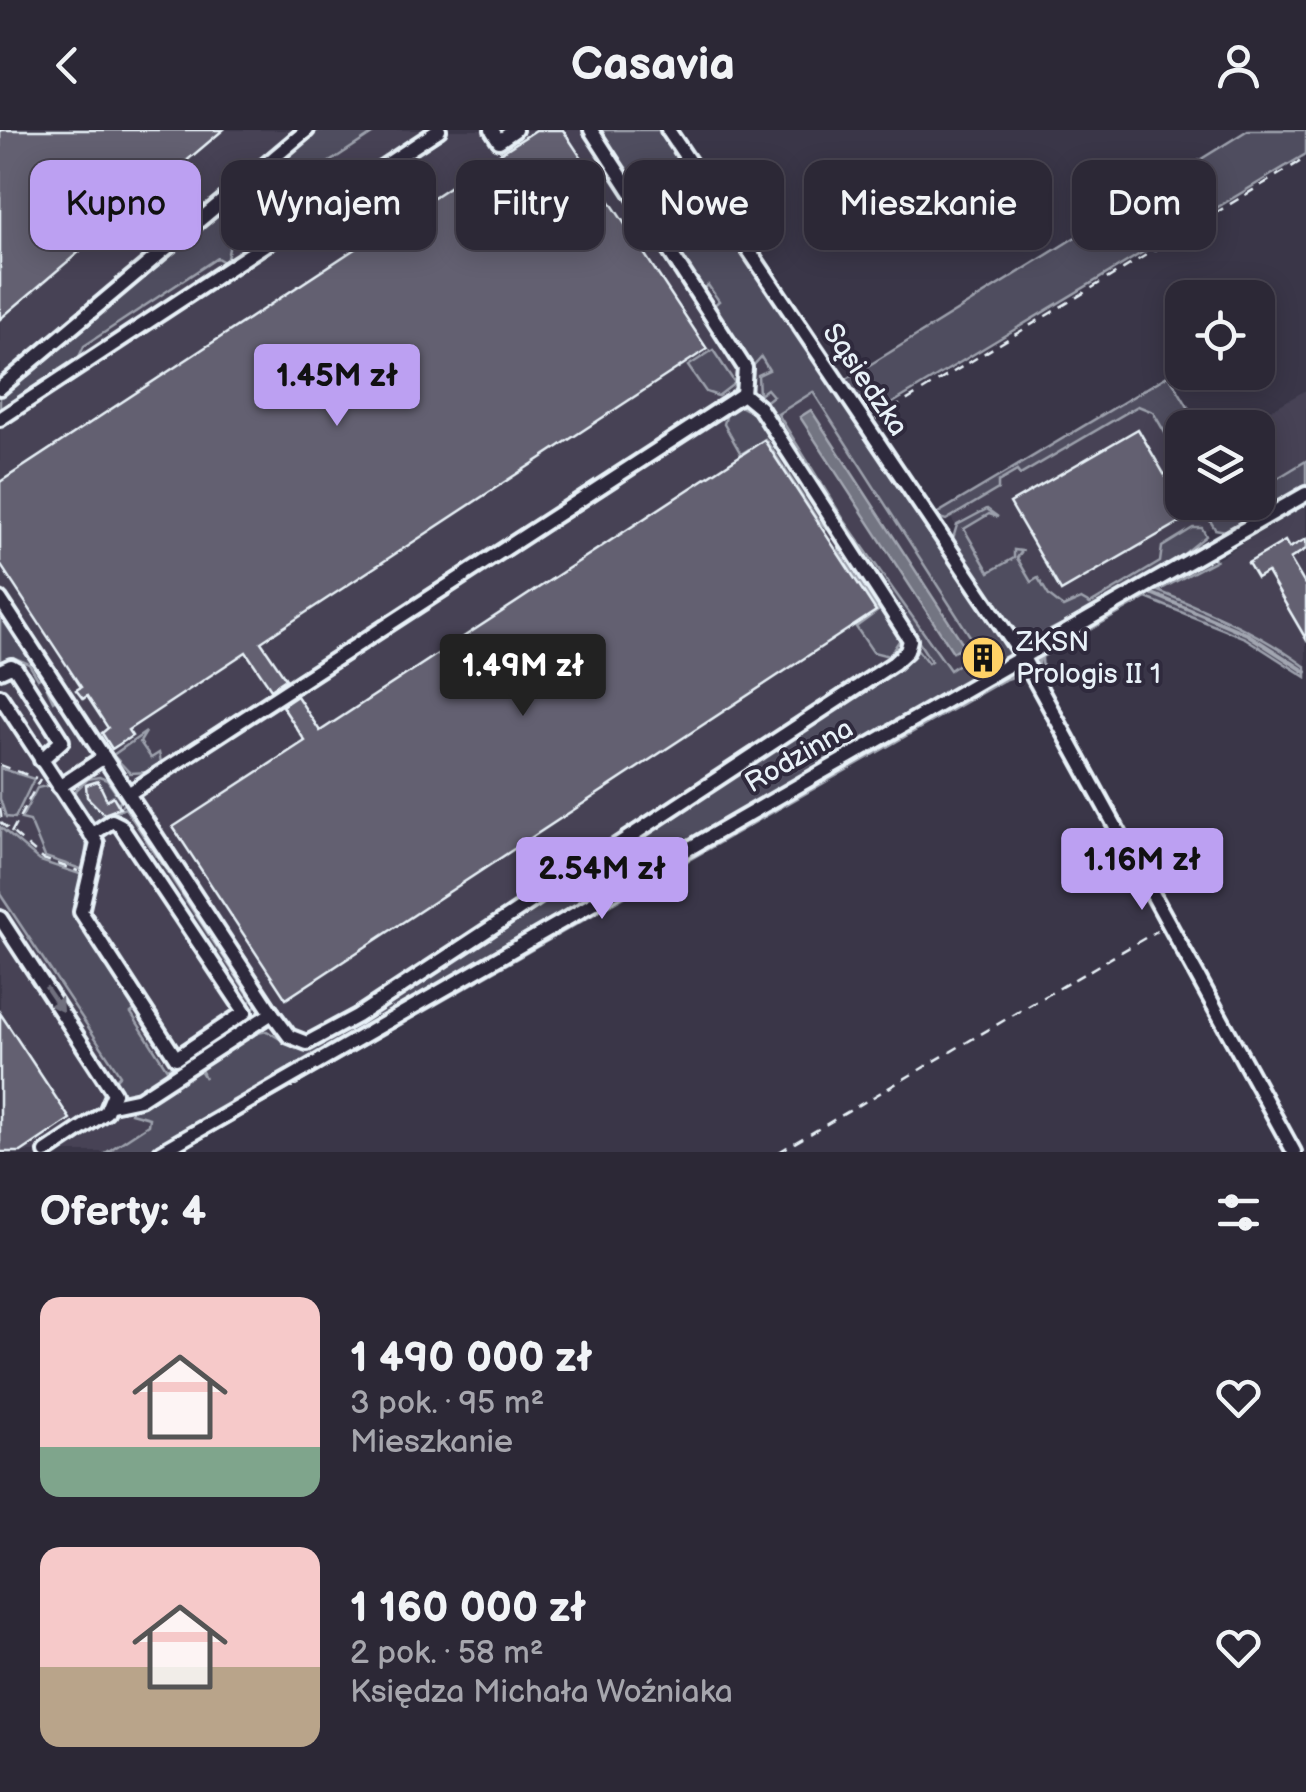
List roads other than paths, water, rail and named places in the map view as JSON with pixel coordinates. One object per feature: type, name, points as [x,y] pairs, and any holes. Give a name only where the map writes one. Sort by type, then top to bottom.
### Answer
[{"type":"street","points":[[0,388],[307,130]]},
{"type":"street","points":[[0,419],[439,130]]},
{"type":"street","points":[[492,130],[499,140],[515,130]]},
{"type":"street","points":[[591,130],[745,368],[743,394]]},
{"type":"street","name":"Sąsiedzka","points":[[668,130],[1022,656],[1172,923],[1294,1152]]},
{"type":"street","points":[[128,794],[743,394]]},
{"type":"street","points":[[0,599],[272,1013],[296,1040],[306,1043],[905,654],[910,644],[908,632],[760,408],[743,394]]},
{"type":"street","name":"Rodzinna","points":[[161,1152],[1306,494]]},
{"type":"street","points":[[0,671],[11,666],[16,669],[62,740],[41,760]]},
{"type":"street","points":[[0,696],[96,843],[81,912],[176,1058],[244,1012],[120,825],[112,821],[91,835]]},
{"type":"street","points":[[58,786],[104,757]]},
{"type":"street","points":[[0,918],[110,1082],[112,1105]]},
{"type":"street","points":[[46,1152],[112,1105],[140,1099],[272,1013]]},
{"type":"water","points":[[811,410],[964,645],[953,652],[800,417]]},
{"type":"waterway","points":[[1038,664],[1040,656],[1049,650],[1150,593]]},
{"type":"waterway","points":[[1153,594],[1247,634],[1306,672]]},
{"type":"waterway","points":[[893,741],[990,684],[1022,673]]},
{"type":"place","name":"ZKSN Prologis II 1","points":[[983,658]]}]
